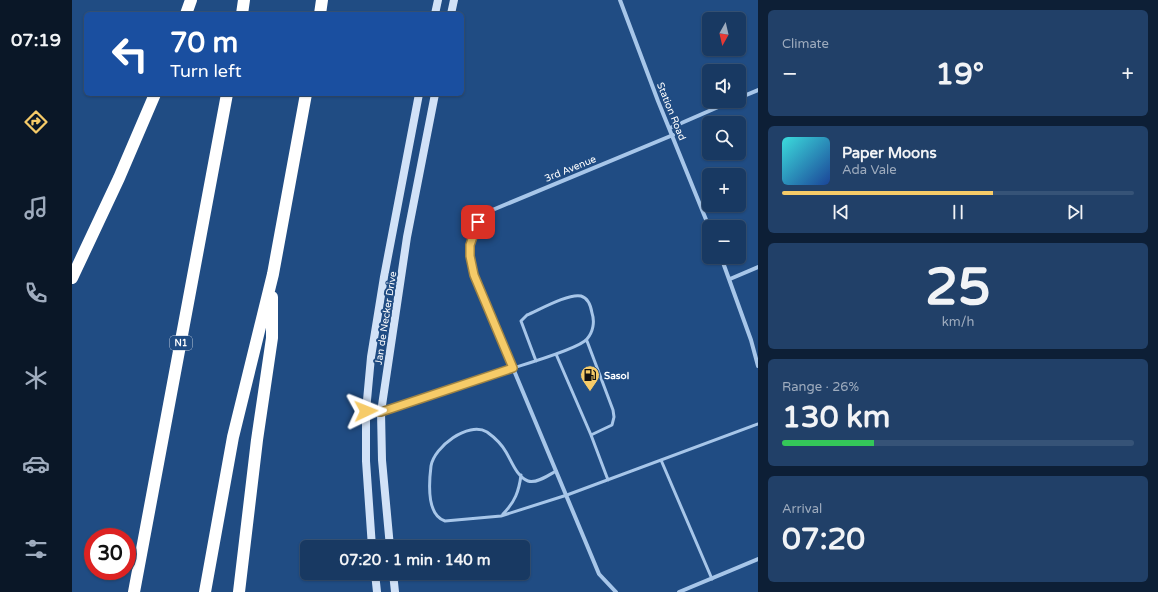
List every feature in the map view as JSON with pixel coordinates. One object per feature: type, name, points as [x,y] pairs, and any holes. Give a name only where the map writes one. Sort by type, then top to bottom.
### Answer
[{"type":"highway","points":[[187,12],[191,0]]},
{"type":"highway","points":[[242,12],[244,0]]},
{"type":"highway","points":[[320,12],[322,0]]},
{"type":"highway","points":[[72,278],[119,178],[154,96]]},
{"type":"highway","name":"N1","points":[[134,592],[227,96]]},
{"type":"highway","points":[[205,592],[233,438],[273,274],[306,96]]},
{"type":"highway","points":[[239,592],[257,440],[272,338],[273,274]]},
{"type":"main road","points":[[435,12],[438,0]]},
{"type":"main road","points":[[451,12],[454,0]]},
{"type":"main road","name":"Jan de Necker Drive","points":[[372,540],[366,461],[366,411],[371,357],[379,306],[419,96]]},
{"type":"main road","name":"Jan de Necker Drive","points":[[389,540],[382,460],[381,412],[407,237],[434,96]]},
{"type":"main road","points":[[376,580],[377,592]]},
{"type":"main road","points":[[394,580],[396,592]]},
{"type":"street","name":"Station Road","points":[[620,0],[706,220]]},
{"type":"street","points":[[746,95],[758,90]]},
{"type":"street","points":[[670,128],[716,108]]},
{"type":"street","name":"3rd Avenue","points":[[513,368],[474,275],[470,256],[470,245],[478,222],[495,208],[673,135]]},
{"type":"street","points":[[724,264],[758,366]]},
{"type":"street","points":[[730,279],[758,268]]},
{"type":"street","points":[[366,411],[381,412],[513,368],[600,574],[616,592]]},
{"type":"street","points":[[679,592],[758,559]]},
{"type":"lane","points":[[513,368],[536,361],[556,354],[587,341],[592,332],[593,313],[587,300],[582,296],[573,295],[527,315],[522,321],[536,361]]},
{"type":"lane","points":[[587,341],[613,410],[614,417],[612,425],[591,435]]},
{"type":"lane","points":[[556,354],[591,435],[608,480]]},
{"type":"lane","points":[[556,471],[533,482],[527,480],[520,475],[506,451],[485,431],[478,430],[463,433],[454,437],[440,448],[433,459],[431,492],[434,510],[439,519],[448,521],[501,516],[608,480],[758,424]]},
{"type":"lane","points":[[662,460],[712,579]]},
{"type":"lane","points":[[501,516],[509,507],[519,490],[520,475]]},
{"type":"place","name":"Sasol","points":[[590,392]]},
{"type":"route","points":[[366,411],[381,412],[513,368],[474,275],[470,256],[470,245],[478,222]]}]
